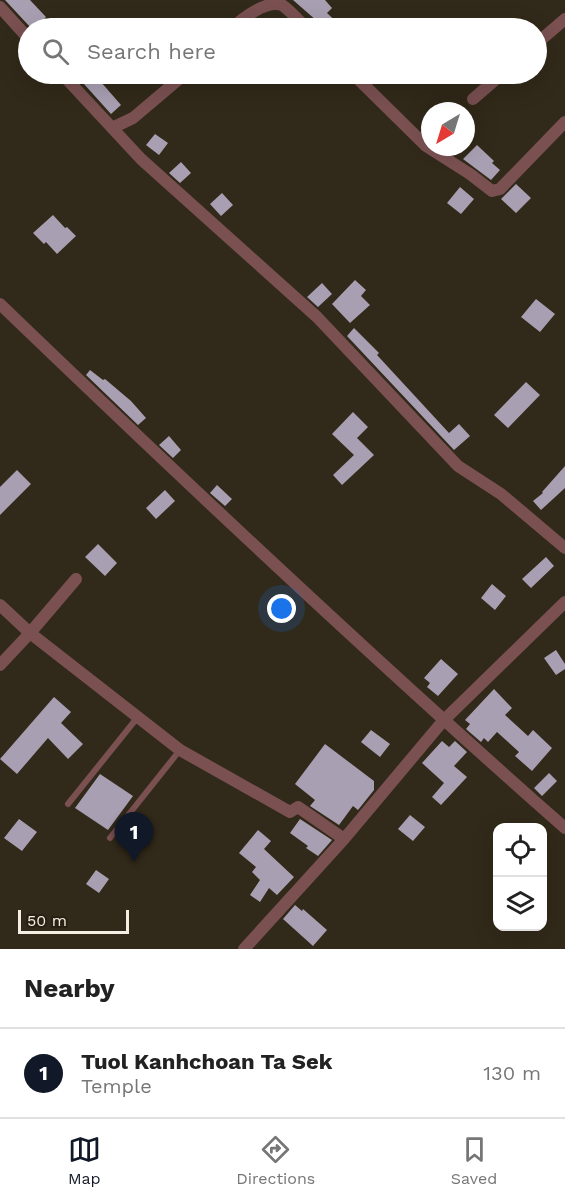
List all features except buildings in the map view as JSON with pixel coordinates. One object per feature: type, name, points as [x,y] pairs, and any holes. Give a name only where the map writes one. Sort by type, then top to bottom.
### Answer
[{"type":"street","points":[[246,18],[264,5],[273,3],[281,5],[295,18]]},
{"type":"street","points":[[0,7],[18,27]]},
{"type":"street","points":[[547,35],[565,19]]},
{"type":"street","points":[[71,84],[141,159],[317,317],[458,465],[501,494],[565,548]]},
{"type":"street","points":[[112,128],[133,118],[173,84]]},
{"type":"street","points":[[363,84],[426,146],[492,191],[500,189],[565,122]]},
{"type":"street","points":[[473,99],[490,84]]},
{"type":"street","points":[[0,304],[443,721],[565,828]]},
{"type":"street","points":[[0,665],[76,579]]},
{"type":"street","points":[[244,949],[344,839],[443,721],[565,602]]},
{"type":"street","points":[[0,605],[30,633],[180,750],[290,812],[298,807],[344,839]]},
{"type":"lane","points":[[68,804],[137,717]]},
{"type":"lane","points":[[110,838],[180,750]]},
{"type":"place","name":"Tuol Kanhchoan Ta Sek","points":[[134,862]]}]
